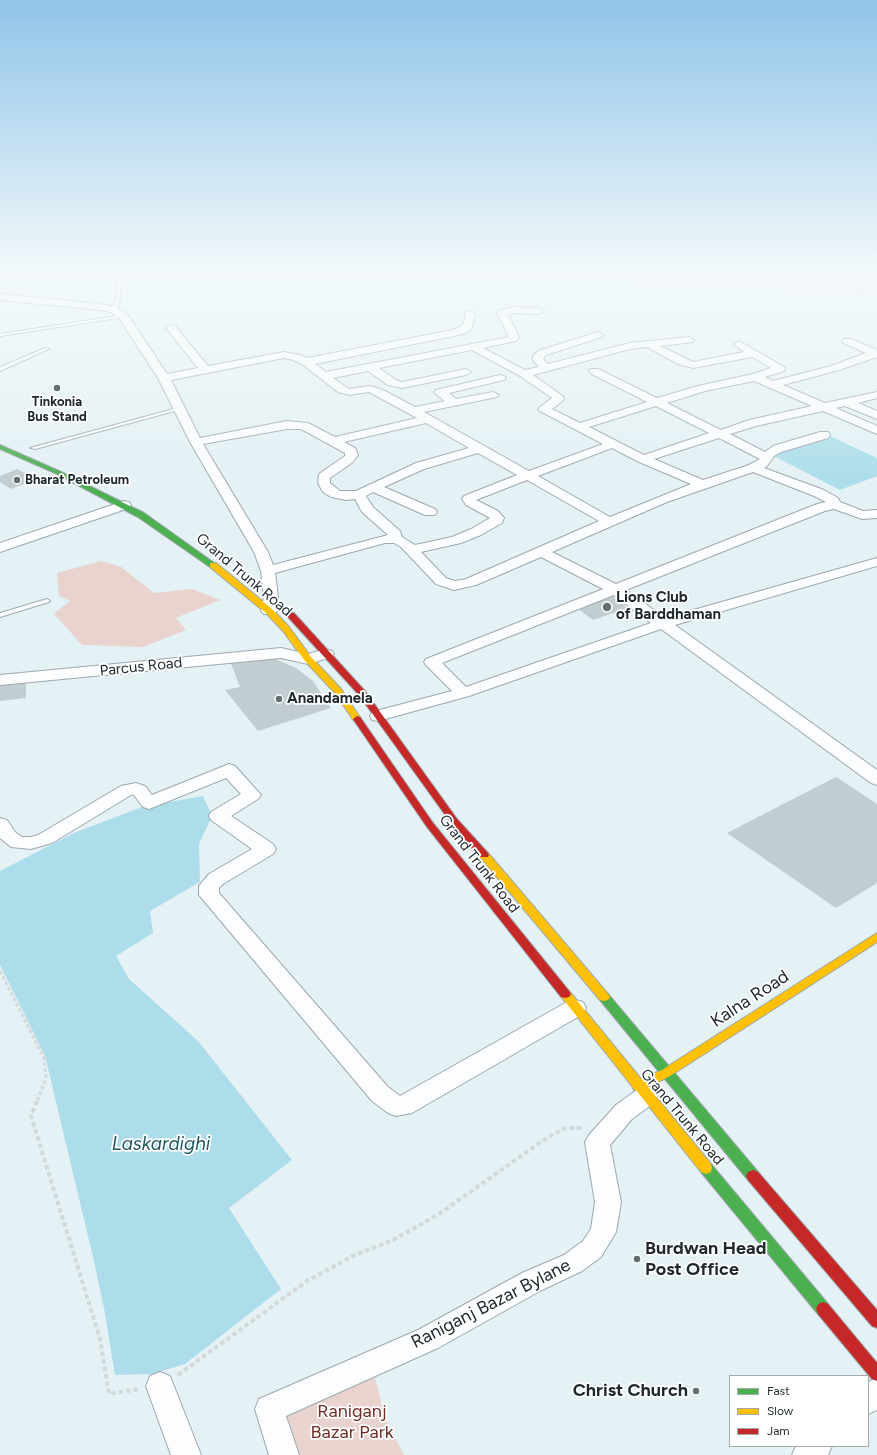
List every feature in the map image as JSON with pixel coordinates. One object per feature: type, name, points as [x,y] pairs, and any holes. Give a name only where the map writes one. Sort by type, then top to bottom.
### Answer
[{"type":"main road","name":"Grand Trunk Road","points":[[0,447],[57,472],[124,505],[182,543],[269,611],[308,658],[338,690],[430,824],[575,1008],[877,1374]]},
{"type":"main road","points":[[30,447],[46,454]]},
{"type":"main road","name":"Grand Trunk Road","points":[[261,589],[312,637],[362,693],[454,821],[546,926],[666,1073],[772,1199],[877,1320]]},
{"type":"main road","name":"Kalna Road","points":[[642,1091],[666,1073],[877,936]]},
{"type":"street","points":[[139,343],[164,378],[196,442],[261,552],[268,572],[271,597],[269,611]]},
{"type":"street","points":[[183,343],[206,370]]},
{"type":"street","points":[[306,362],[403,343]]},
{"type":"street","points":[[324,376],[493,343]]},
{"type":"street","points":[[546,368],[538,360],[538,356],[542,353],[573,343]]},
{"type":"street","points":[[524,374],[614,350],[659,343]]},
{"type":"street","points":[[852,343],[877,353]]},
{"type":"street","points":[[648,344],[682,362],[693,364],[755,353]]},
{"type":"street","points":[[578,427],[702,388],[755,377],[780,369],[739,344]]},
{"type":"street","points":[[474,347],[524,374],[558,397],[559,399],[546,406],[544,409],[643,459],[702,484]]},
{"type":"street","points":[[773,384],[835,368],[877,353]]},
{"type":"street","points":[[164,378],[284,355],[296,357],[306,362],[345,391],[374,390],[481,448],[610,522]]},
{"type":"street","points":[[370,367],[392,383],[402,385],[466,372]]},
{"type":"street","points":[[594,371],[766,456]]},
{"type":"street","points":[[755,377],[877,430]]},
{"type":"street","points":[[454,403],[440,392],[500,378]]},
{"type":"street","points":[[414,411],[493,395]]},
{"type":"street","points":[[643,459],[753,423],[877,395]]},
{"type":"street","points":[[846,402],[877,415]]},
{"type":"street","points":[[335,441],[429,419]]},
{"type":"street","points":[[196,442],[297,425],[312,429],[351,451],[352,455],[324,477],[324,484],[328,489],[336,494],[346,496],[359,494],[374,488],[420,466],[481,448]]},
{"type":"street","points":[[268,572],[385,539],[396,540],[406,544],[441,581],[454,586],[471,582],[702,484],[753,468],[763,463],[766,456],[777,449],[824,435]]},
{"type":"street","points":[[412,550],[456,540],[493,523],[498,518],[471,502],[469,499],[613,444]]},
{"type":"street","points":[[753,468],[819,493],[833,501],[835,505]]},
{"type":"street","points":[[374,488],[430,512]]},
{"type":"street","points":[[359,494],[370,513],[395,534],[396,540]]},
{"type":"street","points":[[0,548],[124,505]]},
{"type":"street","points":[[463,693],[432,662],[822,507],[835,505],[862,515],[877,514]]},
{"type":"street","points":[[542,552],[615,589],[877,780]]},
{"type":"street","points":[[378,716],[463,693],[662,624],[877,562]]},
{"type":"street","points":[[281,653],[289,644],[312,637]]},
{"type":"street","name":"Parcus Road","points":[[0,680],[281,653],[308,658],[326,654]]},
{"type":"street","points":[[0,824],[8,836],[18,843],[31,843],[45,839],[127,790],[136,788],[149,803],[229,770],[252,796],[218,816],[266,849],[216,880],[209,886],[209,895],[380,1094],[396,1106],[404,1106],[575,1008]]},
{"type":"street","points":[[597,1142],[642,1091]]},
{"type":"street","name":"Raniganj Bazar Bylane","points":[[284,1455],[270,1409],[428,1339],[531,1282],[573,1263],[592,1249],[603,1232],[608,1202],[597,1142]]},
{"type":"street","points":[[160,1386],[186,1455]]},
{"type":"street","points":[[869,1399],[877,1392]]},
{"type":"street","points":[[807,1455],[816,1447]]},
{"type":"lane","points":[[0,369],[47,349]]},
{"type":"lane","points":[[30,447],[179,409]]},
{"type":"lane","points":[[0,615],[47,601]]},
{"type":"path","points":[[0,971],[44,1058],[46,1078],[31,1116],[51,1176],[100,1339],[109,1394],[160,1386],[307,1281],[353,1256],[393,1240],[439,1214],[548,1137],[565,1128],[583,1128],[597,1142]]},
{"type":"green space","points":[[101,561],[121,567],[154,593],[192,589],[220,600],[176,618],[186,630],[143,647],[82,645],[54,614],[70,601],[59,596],[57,573]]},
{"type":"green space","name":"Raniganj Bazar Park","points":[[375,1377],[385,1418],[404,1455],[293,1455],[281,1417]]},
{"type":"water","points":[[830,436],[877,458],[877,476],[840,490],[770,454]]},
{"type":"water","name":"Laskardighi","points":[[203,796],[212,816],[199,844],[200,882],[150,911],[153,933],[116,956],[129,979],[198,1041],[292,1160],[229,1208],[281,1289],[185,1364],[152,1374],[115,1375],[104,1308],[93,1257],[45,1056],[0,965],[0,871],[74,833],[142,807]]},
{"type":"building","name":"Bharat Petroleum","points":[[17,469],[37,479],[11,489],[0,482],[0,476]]},
{"type":"building","points":[[611,595],[628,608],[593,620],[576,607]]},
{"type":"building","name":"Anandamela","points":[[275,659],[296,668],[313,681],[331,708],[258,731],[225,690],[240,687],[230,661]]},
{"type":"building","points":[[26,683],[26,698],[0,701],[0,686]]},
{"type":"building","points":[[836,777],[877,804],[877,883],[836,908],[727,833]]},
{"type":"traffic: fast","points":[[0,447],[57,472],[141,515],[213,565]]},
{"type":"traffic: fast","points":[[604,997],[753,1176]]},
{"type":"traffic: fast","points":[[706,1168],[823,1309]]},
{"type":"traffic: slow","points":[[213,565],[269,611],[286,629],[308,659],[338,691],[357,719]]},
{"type":"traffic: slow","points":[[484,855],[604,997]]},
{"type":"traffic: slow","points":[[638,1086],[666,1073],[877,937]]},
{"type":"traffic: slow","points":[[565,994],[706,1168]]},
{"type":"traffic: jam","points":[[291,615],[362,693],[454,821],[484,855]]},
{"type":"traffic: jam","points":[[357,719],[430,825],[565,994]]},
{"type":"traffic: jam","points":[[753,1176],[877,1321]]},
{"type":"traffic: jam","points":[[823,1309],[877,1374]]},
{"type":"place","name":"Tinkonia Bus Stand","points":[[57,388]]},
{"type":"place","name":"Bharat Petroleum","points":[[17,480]]},
{"type":"place","name":"Lions Club of Barddhaman","points":[[607,607]]},
{"type":"place","name":"Anandamela","points":[[279,699]]},
{"type":"place","name":"Burdwan Head Post Office","points":[[637,1259]]},
{"type":"place","name":"Christ Church","points":[[696,1391]]}]
